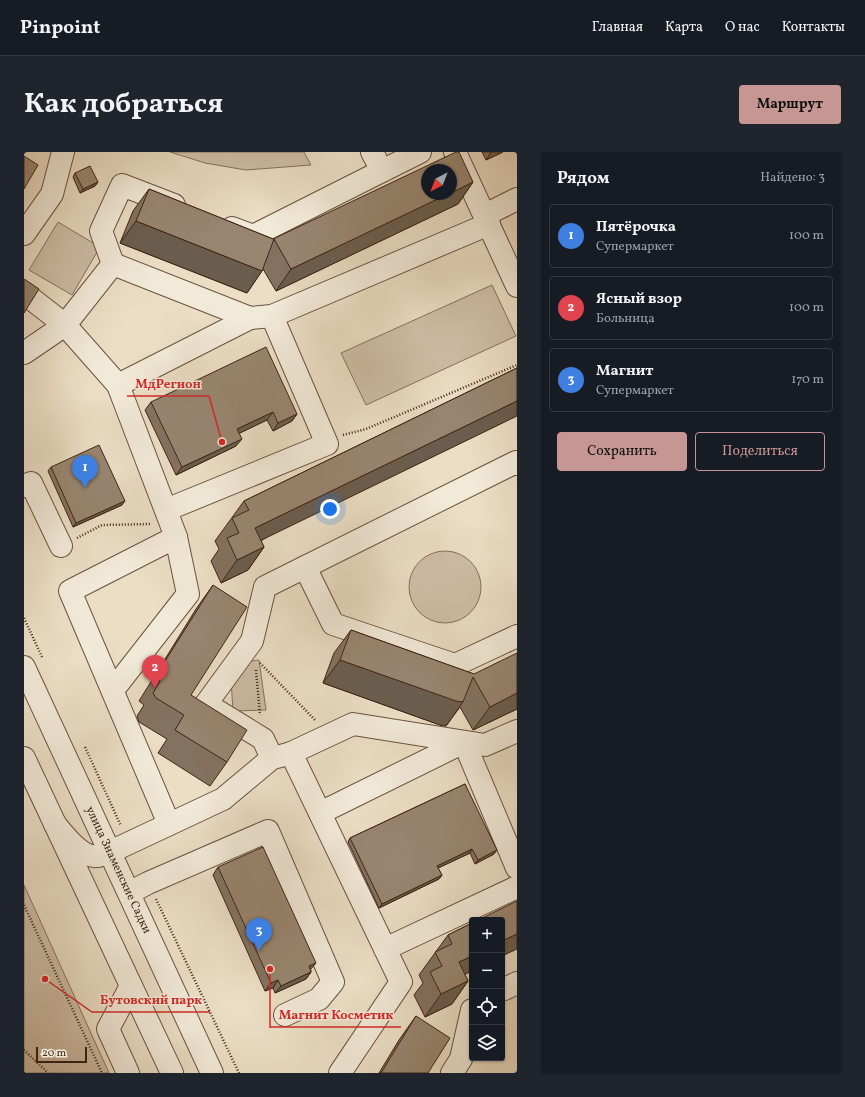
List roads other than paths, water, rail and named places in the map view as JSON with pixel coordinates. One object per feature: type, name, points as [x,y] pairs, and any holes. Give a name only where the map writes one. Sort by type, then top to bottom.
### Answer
[{"type":"street","points":[[24,234],[52,194],[63,152]]},
{"type":"street","points":[[217,222],[253,236],[377,162],[420,152]]},
{"type":"street","points":[[455,152],[517,286]]},
{"type":"street","points":[[113,264],[102,231],[122,186],[195,213]]},
{"type":"street","points":[[118,385],[250,318],[272,316],[487,219],[517,199]]},
{"type":"street","points":[[113,264],[250,318]]},
{"type":"street","points":[[24,353],[66,325],[113,264]]},
{"type":"street","points":[[24,293],[66,325],[118,385],[171,523],[188,594],[113,690]]},
{"type":"street","points":[[169,824],[70,591],[171,523],[327,444],[272,316]]},
{"type":"street","points":[[340,1073],[401,982],[320,813],[275,750],[206,704],[253,649],[265,587],[516,462],[517,464]]},
{"type":"street","points":[[24,486],[31,483],[61,546]]},
{"type":"street","points":[[305,567],[333,624],[455,665],[517,636]]},
{"type":"street","name":"улица Знаменские Садки","points":[[24,667],[212,1073]]},
{"type":"street","points":[[54,824],[69,841],[82,852],[96,857],[110,852],[223,799],[275,750],[330,736],[353,724],[485,745],[517,730]]},
{"type":"street","points":[[320,813],[464,742]]},
{"type":"street","points":[[464,742],[517,868]]},
{"type":"street","points":[[24,758],[172,1073]]},
{"type":"street","points":[[129,893],[148,883],[268,831],[333,982],[319,999],[285,1015]]},
{"type":"street","points":[[385,949],[517,887]]},
{"type":"street","points":[[504,989],[517,984]]},
{"type":"street","points":[[128,1073],[108,1029],[131,986]]},
{"type":"street","points":[[452,1073],[461,1059],[469,1023]]},
{"type":"place","name":"МдРегион","points":[[222,442]]},
{"type":"place","name":"Пятёрочка","points":[[85,488]]},
{"type":"place","name":"Ясный взор","points":[[155,688]]},
{"type":"place","name":"Магнит","points":[[259,951]]},
{"type":"place","name":"Магнит Косметик","points":[[270,969]]},
{"type":"place","name":"Бутовский парк","points":[[45,979]]}]
